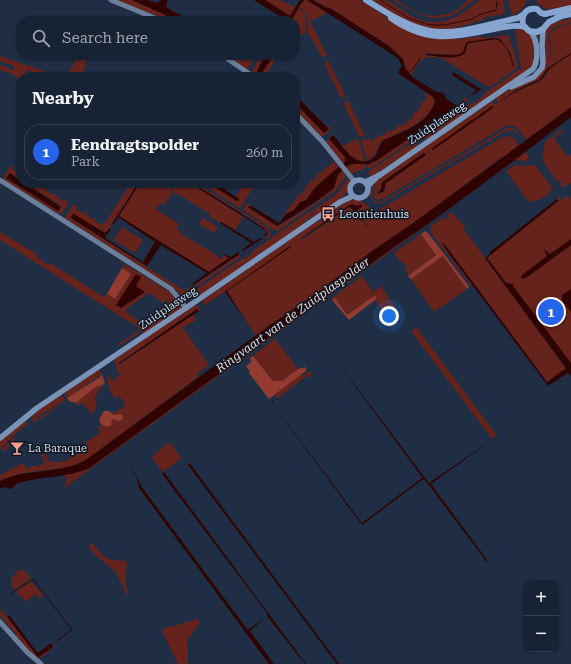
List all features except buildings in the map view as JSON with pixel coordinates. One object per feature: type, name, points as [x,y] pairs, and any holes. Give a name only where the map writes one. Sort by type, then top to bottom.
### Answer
[{"type":"main road","points":[[366,0],[415,27],[430,31],[450,32],[503,24],[518,26],[526,23],[532,28],[543,27]]},
{"type":"main road","points":[[503,24],[516,15],[523,13],[529,7],[536,5],[544,12],[549,11],[560,14],[571,14]]},
{"type":"main road","points":[[523,13],[524,25],[531,32],[543,27],[560,14],[571,8]]},
{"type":"main road","points":[[543,27],[544,12]]},
{"type":"main road","name":"Zuidplasweg","points":[[506,88],[534,77],[540,72],[543,62],[543,27]]},
{"type":"main road","name":"Zuidplasweg","points":[[367,184],[528,73],[537,62],[537,51],[534,37],[531,32]]},
{"type":"main road","points":[[359,179],[367,184],[368,191],[365,197],[358,198],[352,194],[350,186],[354,181],[359,179]]},
{"type":"main road","name":"Zuidplasweg","points":[[0,438],[37,408],[352,194]]},
{"type":"main road","name":"Zuidplasweg","points":[[0,434],[8,432]]},
{"type":"street","points":[[111,0],[150,16]]},
{"type":"street","points":[[229,60],[247,72]]},
{"type":"street","points":[[300,118],[322,141],[354,181]]},
{"type":"street","points":[[0,180],[173,290],[186,308]]},
{"type":"street","points":[[0,622],[27,652],[41,664]]},
{"type":"shaded area","points":[[117,0],[132,0],[168,16],[157,16],[154,13],[153,15]]},
{"type":"shaded area","points":[[265,0],[280,0],[295,7],[290,16]]},
{"type":"shaded area","points":[[304,0],[307,0],[327,13],[310,21],[327,56],[321,56],[308,33],[307,13],[299,7]]},
{"type":"shaded area","points":[[313,0],[360,0],[394,22],[435,38],[458,39],[508,35],[518,67],[490,87],[441,58],[434,57],[425,58],[419,62],[410,76],[400,56],[389,46],[330,8],[325,7]],"holes":[[[497,38],[500,39],[510,53],[513,66],[505,47],[496,39],[469,43],[464,53],[456,57],[426,55],[426,53],[455,55],[463,52],[469,42]]]},
{"type":"shaded area","points":[[372,0],[387,1],[420,20],[429,22],[438,22],[456,17],[480,0],[503,0],[505,14],[483,18],[483,20],[451,29],[437,30],[415,25]]},
{"type":"shaded area","points":[[393,0],[397,0],[416,12],[430,16],[437,16],[444,15],[457,9],[468,0],[474,0],[453,15],[443,18],[434,18],[415,12]]},
{"type":"shaded area","points":[[508,0],[526,0],[521,9],[512,15]]},
{"type":"shaded area","points":[[536,0],[571,0],[571,6],[547,9],[542,7]]},
{"type":"shaded area","points":[[298,8],[306,13],[306,33],[300,35],[300,16],[294,16]]},
{"type":"shaded area","points":[[571,18],[571,22],[552,28],[548,36],[551,62],[550,33],[556,28],[571,23],[571,53],[548,68],[540,79],[515,91],[499,103],[515,92],[538,82],[544,77],[550,68],[571,54],[571,107],[526,140],[517,128],[512,126],[504,127],[384,198],[380,200],[374,198],[375,183],[392,169],[491,102],[496,105],[498,104],[496,98],[528,81],[544,68],[545,31],[556,22]],"holes":[[[424,153],[425,155],[386,183],[384,191],[378,194],[383,182]]]},
{"type":"shaded area","points":[[515,28],[524,30],[532,36],[534,57],[532,67],[424,140],[424,135],[428,134],[439,124],[478,100],[485,93],[521,68]]},
{"type":"shaded area","points":[[0,56],[46,72],[33,72],[27,70],[26,72],[16,72],[16,77],[0,70],[0,65],[13,70],[14,66],[0,61]]},
{"type":"shaded area","points":[[76,60],[87,60],[83,72],[70,72]]},
{"type":"shaded area","points":[[233,60],[243,60],[246,62],[248,60],[253,60],[249,68],[245,69]]},
{"type":"shaded area","points":[[259,60],[264,60],[261,72],[252,71]]},
{"type":"shaded area","points":[[271,60],[275,60],[268,72],[262,72]]},
{"type":"shaded area","points":[[328,60],[346,97],[343,98],[340,96],[325,65],[325,62]]},
{"type":"shaded area","points":[[426,93],[434,98],[435,101],[429,113],[418,123],[383,141],[378,147],[374,156],[367,160],[361,141],[369,138],[370,141],[377,138],[377,134],[379,137],[387,133],[386,130],[388,129],[389,132],[397,128],[396,125],[399,127],[408,122],[406,120],[410,120],[415,114],[413,112],[417,112],[421,105],[419,103],[423,103],[427,97],[424,95]]},
{"type":"shaded area","points":[[464,97],[468,100],[465,104],[371,168],[368,168],[368,164],[376,161],[464,101]]},
{"type":"shaded area","points":[[348,100],[365,136],[363,137],[359,136],[344,105]]},
{"type":"shaded area","points":[[300,108],[324,133],[329,126],[332,128],[324,136],[320,136],[300,116]]},
{"type":"shaded area","points":[[507,128],[517,131],[521,136],[513,130],[506,131],[384,202],[377,204],[371,199],[370,194],[372,185],[372,198],[377,202],[383,201]]},
{"type":"shaded area","points":[[561,130],[565,130],[555,137],[555,140],[567,156],[571,156],[571,182],[563,188],[560,184],[562,182],[560,180],[558,182],[545,165],[542,156],[545,142]]},
{"type":"shaded area","points":[[332,134],[333,135],[329,139],[345,157],[343,164],[326,142]]},
{"type":"shaded area","points":[[509,136],[515,139],[519,145],[513,151],[498,160],[256,336],[227,291],[291,247],[205,305],[202,302],[316,222],[329,215],[328,213],[345,202],[349,200],[359,200],[371,209],[377,211],[503,137]],"holes":[[[351,204],[357,206],[360,205],[356,211],[371,231],[349,207],[303,239],[301,238]]]},
{"type":"shaded area","points":[[357,139],[365,161],[362,162],[352,157],[342,146]]},
{"type":"shaded area","points":[[414,141],[418,146],[371,177],[368,172],[369,171]]},
{"type":"shaded area","points":[[525,152],[529,157],[527,160],[523,162],[516,160],[510,164],[64,488],[67,479],[64,475],[88,469]]},
{"type":"shaded area","points":[[333,161],[339,167],[314,189],[306,200],[300,202],[294,210],[284,215],[300,193],[302,194],[306,188],[304,186],[307,186],[311,182],[309,180],[310,179],[313,181],[318,175],[316,173],[317,172],[319,174],[325,169],[325,166],[327,168]]},
{"type":"shaded area","points":[[352,164],[365,164],[366,168],[351,174],[346,167]]},
{"type":"shaded area","points":[[532,165],[537,167],[553,189],[536,201],[528,201],[506,171],[513,166]]},
{"type":"shaded area","points":[[10,166],[13,166],[12,169],[16,172],[16,177],[10,173],[6,178],[16,184],[16,187],[4,180],[4,176]]},
{"type":"shaded area","points":[[342,171],[346,176],[336,190],[278,231],[274,230],[243,210],[246,203],[251,206],[248,208],[278,226],[322,198],[333,187]]},
{"type":"shaded area","points":[[349,179],[349,185],[344,196],[315,216],[312,211],[338,193],[345,182]]},
{"type":"shaded area","points":[[17,188],[22,188],[58,210],[61,206],[33,188],[42,188],[45,190],[48,188],[46,191],[54,195],[56,193],[56,196],[63,201],[67,201],[68,204],[61,214]]},
{"type":"shaded area","points":[[128,188],[135,188],[106,233],[71,218],[184,291],[191,287],[191,290],[183,295],[180,295],[175,289],[65,218],[72,206],[75,205],[77,206],[76,209],[84,214],[86,211],[86,215],[93,220],[95,217],[95,221],[101,225],[105,223]]},
{"type":"shaded area","points":[[137,188],[172,188],[171,192],[174,188],[198,188],[243,217],[235,230],[221,222],[220,223],[209,216],[210,214],[173,192],[164,205],[161,203],[157,208],[154,208],[179,224],[176,229],[181,231],[180,233],[221,259],[224,255],[229,258],[209,272],[119,216]]},
{"type":"shaded area","points":[[201,188],[204,188],[268,228],[270,231],[270,236],[266,239],[264,237],[268,234],[268,232],[256,222]]},
{"type":"shaded area","points":[[208,188],[216,188],[237,201],[239,198],[236,196],[242,188],[253,188],[240,208]]},
{"type":"shaded area","points":[[567,195],[571,200],[571,365],[487,258],[558,201],[557,199],[559,197],[562,200]]},
{"type":"shaded area","points":[[310,211],[314,216],[304,222],[305,224],[196,299],[193,294],[196,290],[238,261],[247,257],[254,250]]},
{"type":"shaded area","points":[[451,212],[465,226],[463,228],[566,369],[547,382],[445,245],[442,242],[449,254],[472,284],[471,285],[431,233],[430,227],[444,217],[446,219],[449,217],[447,215]]},
{"type":"shaded area","points":[[203,218],[218,227],[214,233],[199,224]]},
{"type":"shaded area","points":[[122,227],[143,240],[135,253],[114,240]]},
{"type":"shaded area","points":[[425,231],[468,285],[469,287],[467,289],[443,256],[411,279],[408,276],[436,255],[421,234]]},
{"type":"shaded area","points":[[0,232],[37,254],[37,257],[47,264],[50,263],[104,297],[107,294],[115,299],[131,274],[122,268],[125,264],[171,293],[176,301],[158,313],[157,311],[170,299],[163,303],[149,293],[127,308],[125,311],[138,321],[139,320],[144,323],[140,332],[119,346],[118,344],[140,330],[136,325],[0,240]],"holes":[[[141,277],[135,286],[144,292],[116,305]]]},
{"type":"shaded area","points":[[421,234],[436,255],[408,276],[406,270],[407,268],[402,261],[400,262],[394,253]]},
{"type":"shaded area","points":[[240,254],[240,257],[196,287],[193,286]]},
{"type":"shaded area","points":[[443,256],[467,289],[434,312],[411,279]]},
{"type":"shaded area","points":[[122,268],[131,274],[115,299],[107,294]]},
{"type":"shaded area","points":[[362,276],[373,292],[381,286],[396,311],[387,317],[375,300],[377,297],[374,296],[347,315],[335,298],[332,300],[332,298]]},
{"type":"shaded area","points":[[374,296],[377,297],[375,300],[349,320],[332,300],[335,298],[347,315]]},
{"type":"shaded area","points":[[179,303],[181,304],[181,309],[141,335],[148,324]]},
{"type":"shaded area","points":[[193,306],[198,306],[200,309],[199,311],[197,309],[119,363],[120,364],[193,314],[196,320],[184,327],[181,325],[209,365],[197,374],[199,376],[86,460],[70,467],[23,473],[0,481],[0,475],[23,463],[26,469],[35,465],[37,467],[45,463],[41,455],[44,453],[50,462],[64,462],[82,451],[81,449],[87,445],[85,443],[100,433],[98,426],[110,426],[111,419],[114,415],[112,414],[125,406],[119,396],[116,399],[108,384],[107,374],[112,381],[120,375],[115,367],[117,366],[114,360]]},
{"type":"shaded area","points":[[416,327],[498,437],[495,436],[492,439],[411,331]]},
{"type":"shaded area","points":[[275,339],[298,369],[282,381],[273,381],[253,356]]},
{"type":"shaded area","points":[[253,356],[273,381],[282,381],[298,369],[305,367],[307,370],[269,399],[249,373],[250,372],[246,366],[251,362],[250,358]]},
{"type":"shaded area","points":[[98,370],[102,374],[67,398],[65,396],[66,392]]},
{"type":"shaded area","points":[[308,372],[311,372],[311,378],[308,375],[277,399],[275,395],[301,374],[303,376]]},
{"type":"shaded area","points":[[102,374],[105,384],[94,388],[76,403],[69,401],[67,398],[100,377]]},
{"type":"shaded area","points":[[103,385],[94,398],[97,402],[93,414],[82,403],[78,406],[76,403],[94,388]]},
{"type":"shaded area","points":[[59,396],[63,397],[65,400],[35,418],[36,419],[59,405],[34,423],[32,417],[34,414]]},
{"type":"shaded area","points":[[104,411],[109,411],[114,415],[122,414],[123,419],[119,421],[112,419],[111,426],[103,426],[99,419]]},
{"type":"shaded area","points":[[26,422],[29,424],[26,426],[25,425],[2,447],[3,448],[13,438],[15,440],[8,446],[9,448],[3,451],[0,447],[0,440],[22,423]]},
{"type":"shaded area","points":[[168,443],[170,443],[182,458],[163,472],[152,458]]},
{"type":"shaded area","points":[[92,543],[106,558],[127,561],[125,582],[129,594],[127,595],[116,572],[90,550],[90,544]]},
{"type":"shaded area","points":[[23,569],[31,578],[14,590],[11,585],[11,579],[19,570]]},
{"type":"shaded area","points":[[31,581],[43,595],[39,599],[35,594],[26,602],[16,591]]},
{"type":"shaded area","points":[[0,609],[5,615],[8,616],[7,617],[37,656],[53,646],[53,643],[54,647],[42,657],[38,658],[28,652],[15,635],[16,634],[0,616]]},
{"type":"shaded area","points":[[197,619],[200,623],[187,640],[188,664],[178,664],[162,631],[166,627]]},
{"type":"water","points":[[132,0],[147,0],[157,3],[161,0],[168,0],[166,5],[167,8],[182,16],[168,16]]},
{"type":"water","points":[[254,0],[265,0],[290,16],[279,16]]},
{"type":"water","points":[[300,0],[305,0],[302,2],[294,16],[290,16]]},
{"type":"water","points":[[307,0],[313,0],[325,7],[330,8],[389,46],[403,59],[405,68],[411,76],[436,92],[444,93],[446,99],[457,106],[376,161],[369,164],[349,165],[338,174],[334,188],[277,226],[248,207],[251,206],[279,223],[286,214],[294,210],[300,202],[306,200],[322,181],[345,162],[345,157],[329,139],[333,135],[345,150],[355,159],[367,161],[375,156],[382,141],[406,130],[427,116],[435,101],[432,96],[399,74],[398,72],[402,66],[398,58]]},
{"type":"water","points":[[493,38],[500,39],[510,53],[513,67],[505,47],[496,39],[469,43],[465,53],[456,57],[441,57],[425,54],[461,54],[467,42]]},
{"type":"water","points":[[571,53],[550,68],[541,80],[515,92],[499,102],[515,91],[540,79],[548,68]]},
{"type":"water","points":[[262,60],[271,60],[262,72],[257,71]]},
{"type":"water","points":[[453,72],[482,89],[469,97],[476,90],[452,75]]},
{"type":"water","points":[[300,100],[329,129],[324,133],[300,108]]},
{"type":"water","points":[[492,106],[494,107],[433,150],[431,149]]},
{"type":"water","name":"Ringvaart van de Zuidplaspolder","points":[[571,107],[571,117],[482,185],[88,469],[71,474],[18,483],[11,489],[4,487],[0,489],[0,481],[8,477],[62,468],[75,465],[86,460]]},
{"type":"water","points":[[424,153],[426,155],[386,183],[384,191],[377,194],[381,189],[382,182]]},
{"type":"water","points":[[10,173],[16,177],[16,184],[6,178]]},
{"type":"water","points":[[22,188],[32,188],[61,207],[58,211]]},
{"type":"water","points":[[135,188],[137,188],[119,216],[209,272],[229,258],[224,255],[225,254],[231,257],[238,252],[240,254],[193,285],[192,284],[207,273],[162,246],[163,245],[161,245],[147,266],[71,218],[74,214],[105,233],[110,228],[111,229],[105,238],[143,262],[155,242],[118,217],[113,225],[112,224]]},
{"type":"water","points":[[198,188],[201,188],[267,230],[268,234],[264,237],[263,236],[267,233],[267,231]]},
{"type":"water","points":[[216,188],[223,188],[240,200],[237,201]]},
{"type":"water","points":[[557,199],[558,201],[487,258],[506,283],[513,284],[571,363],[571,376],[568,373],[548,386],[441,242],[445,245],[547,382],[566,368],[485,258],[490,254],[490,252]]},
{"type":"water","points":[[351,204],[357,206],[361,204],[362,207],[356,211],[372,231],[349,207],[301,239],[303,237]]},
{"type":"water","points":[[221,222],[254,242],[260,238],[262,239],[243,251],[242,250],[251,243],[220,223]]},
{"type":"water","points":[[571,239],[571,245],[526,278],[521,278],[522,275],[547,256],[544,249],[550,254]]},
{"type":"water","points":[[290,246],[291,247],[227,291],[245,320],[225,292],[206,305]]},
{"type":"water","points":[[136,274],[141,277],[136,286],[145,292],[121,308],[116,305]]},
{"type":"water","points":[[571,289],[571,312],[562,300],[562,295]]},
{"type":"water","points":[[197,309],[199,311],[119,364],[119,363]]},
{"type":"water","points":[[330,352],[429,483],[496,437],[431,484],[488,561],[486,561],[425,480],[422,480],[362,525],[271,402],[275,400],[272,403],[362,523],[422,477]]},
{"type":"water","points":[[188,463],[191,465],[339,664],[337,664]]},
{"type":"water","points":[[129,466],[138,478],[141,486],[247,629],[265,618],[250,631],[274,664],[269,664],[139,488],[137,478]]},
{"type":"water","points":[[164,472],[306,664],[267,616],[267,613],[162,474]]},
{"type":"water","points":[[9,615],[37,652],[50,644],[52,644],[53,647],[39,657],[37,656],[7,617]]},
{"type":"waterway","points":[[380,0],[409,18],[434,25],[445,25],[472,19],[481,14],[496,10],[497,2]]},
{"type":"waterway","points":[[408,73],[414,68],[420,58]]},
{"type":"waterway","points":[[12,593],[33,579],[72,630],[56,641]]},
{"type":"place","name":"Leontienhuis","points":[[328,214]]},
{"type":"place","name":"Eendragtspolder","points":[[551,312]]},
{"type":"place","name":"La Baraque","points":[[17,448]]}]
